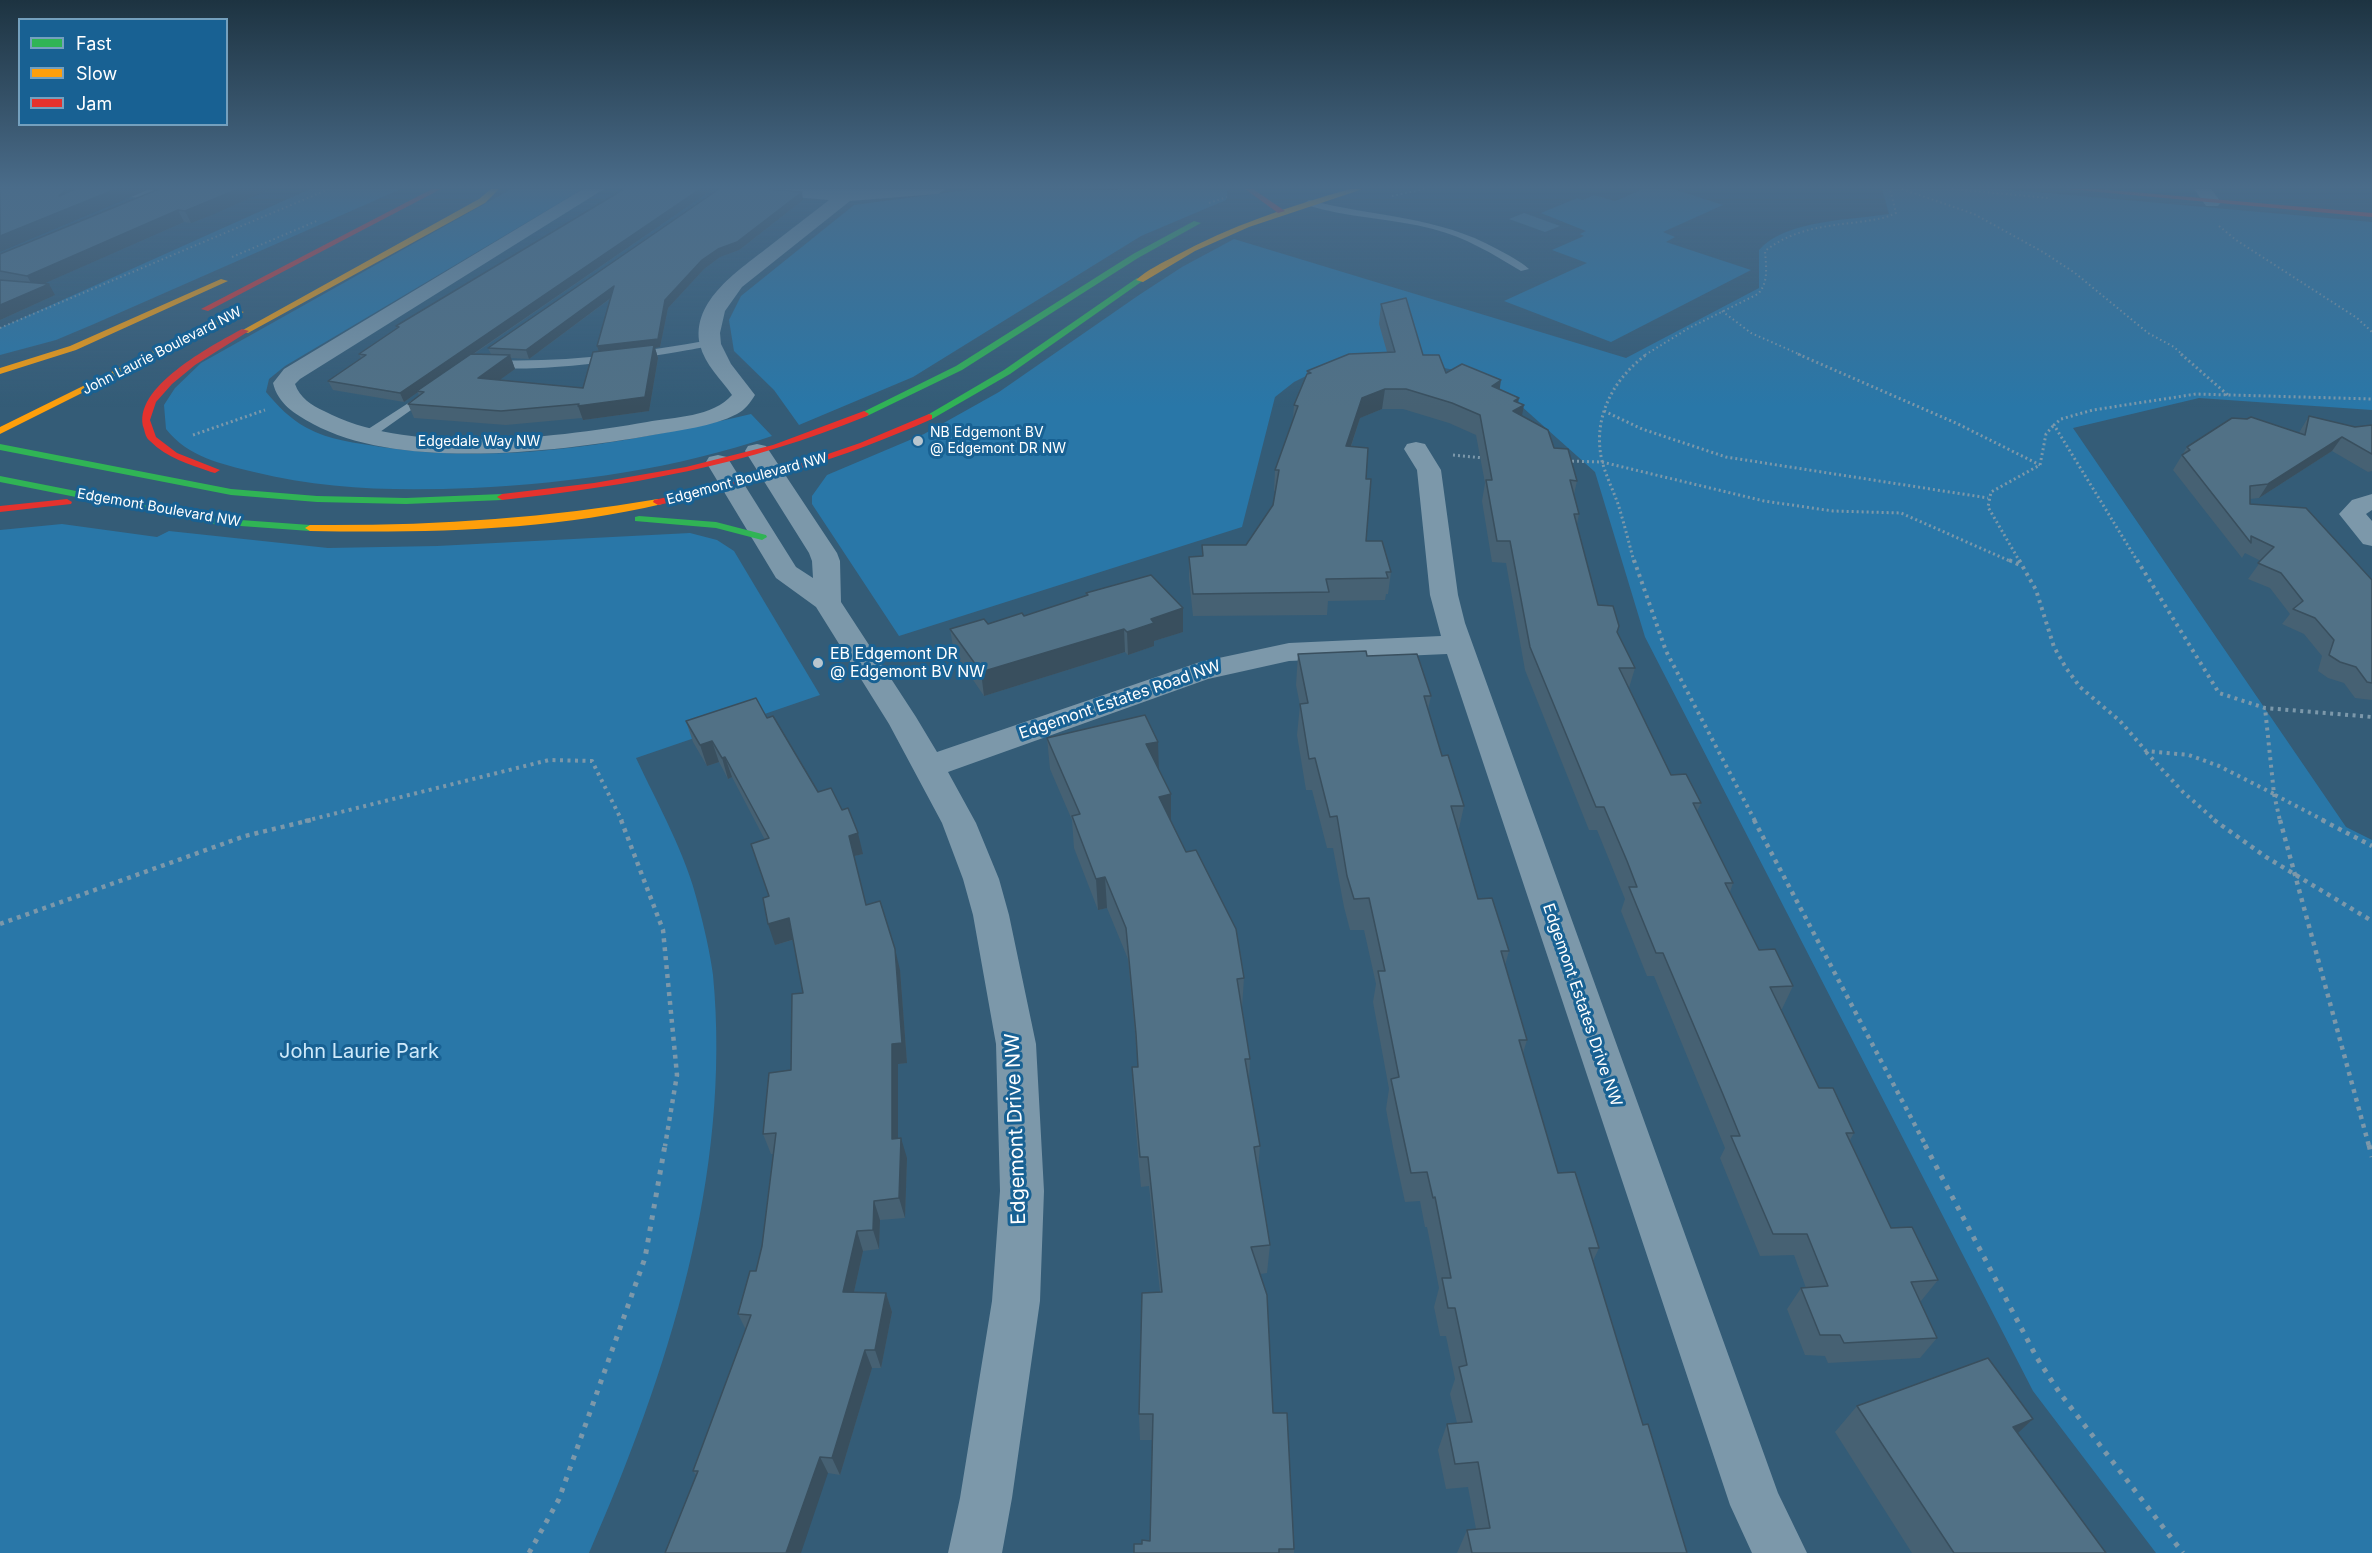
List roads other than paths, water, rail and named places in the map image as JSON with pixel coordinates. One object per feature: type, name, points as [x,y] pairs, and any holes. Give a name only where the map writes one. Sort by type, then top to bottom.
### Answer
[{"type":"main road","points":[[0,370],[73,348],[270,261]]},
{"type":"main road","name":"John Laurie Boulevard NW","points":[[194,315],[297,261]]},
{"type":"main road","points":[[309,497],[176,459],[158,446],[147,431],[146,412],[161,389],[188,366],[373,261]]},
{"type":"main road","name":"Edgemont Boulevard NW","points":[[0,447],[229,492],[346,500],[483,498],[611,483],[757,452],[859,417],[926,387],[971,361],[1121,261]]},
{"type":"main road","name":"Edgemont Boulevard NW","points":[[0,479],[214,521],[318,529],[424,529],[507,524],[578,516],[694,495],[859,448],[953,404],[1170,261]]},
{"type":"main road","name":"John Laurie Boulevard NW","points":[[0,431],[250,307]]},
{"type":"main road","points":[[0,509],[101,499]]},
{"type":"main road","points":[[578,516],[710,522],[762,537]]},
{"type":"street","name":"Edgedale Way NW","points":[[477,261],[292,374],[284,383],[286,392],[294,402],[316,419],[338,429],[366,436],[453,445],[527,444],[627,433],[707,417],[736,406],[744,395],[714,355],[710,343]]},
{"type":"street","points":[[710,343],[709,324],[723,296],[762,261]]},
{"type":"street","name":"Edgemont Estates Drive NW","points":[[1416,449],[1429,471],[1444,595],[1459,644],[1752,1495],[1780,1553]]},
{"type":"street","name":"Edgemont Drive NW","points":[[757,452],[823,553],[827,602]]},
{"type":"street","name":"Edgemont Drive NW","points":[[718,462],[786,573],[827,602],[929,766],[959,823],[981,879],[991,915],[1016,1044],[1022,1191],[1016,1301],[986,1498],[975,1553]]},
{"type":"street","points":[[2372,502],[2361,505],[2352,514],[2372,538]]},
{"type":"street","name":"Edgemont Estates Road NW","points":[[929,766],[1200,671],[1242,660],[1289,652],[1459,644]]},
{"type":"lane","points":[[1511,261],[1524,269]]},
{"type":"lane","points":[[494,348],[480,358],[557,365],[648,355],[710,343]]},
{"type":"lane","points":[[366,436],[435,389]]},
{"type":"place","name":"NB Edgemont BV @ Edgemont DR NW","points":[[918,441]]},
{"type":"place","name":"EB Edgemont DR @ Edgemont BV NW","points":[[818,663]]},
{"type":"park label","name":"John Laurie Park","points":[[359,1052]]}]
